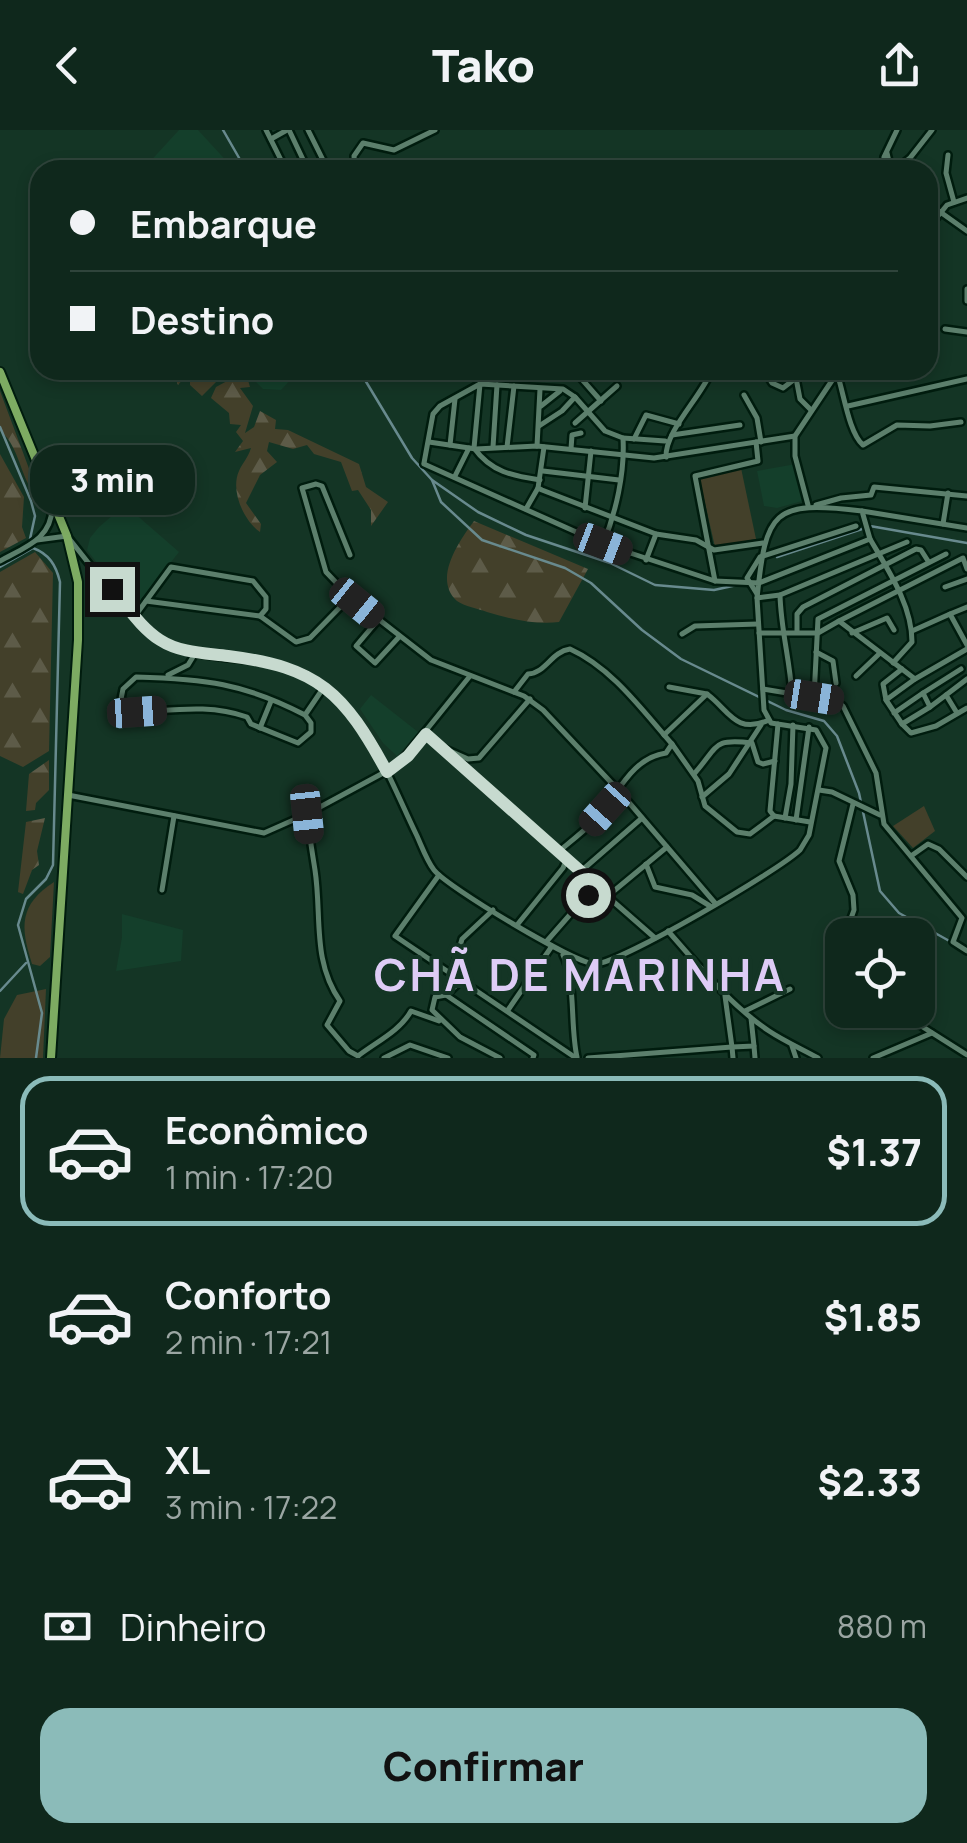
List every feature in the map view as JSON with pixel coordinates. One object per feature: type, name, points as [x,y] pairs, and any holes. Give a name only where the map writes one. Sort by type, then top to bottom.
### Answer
[{"type":"main road","points":[[0,372],[67,536],[78,582],[51,1058]]},
{"type":"street","points":[[266,130],[281,160]]},
{"type":"street","points":[[271,139],[288,130],[303,160]]},
{"type":"street","points":[[308,130],[323,160]]},
{"type":"street","points":[[354,160],[363,143],[394,150],[435,130]]},
{"type":"street","points":[[888,160],[887,150],[897,130]]},
{"type":"street","points":[[901,160],[932,130]]},
{"type":"street","points":[[887,150],[890,160]]},
{"type":"street","points":[[948,155],[946,173],[954,202]]},
{"type":"street","points":[[938,217],[954,202],[967,198]]},
{"type":"street","points":[[938,210],[967,230]]},
{"type":"street","points":[[967,289],[967,301]]},
{"type":"street","points":[[946,328],[967,332]]},
{"type":"street","points":[[583,380],[602,401]]},
{"type":"street","points":[[666,456],[666,441],[708,380]]},
{"type":"street","points":[[770,380],[783,388],[793,380]]},
{"type":"street","points":[[796,380],[800,399],[811,410]]},
{"type":"street","points":[[810,506],[795,456],[796,436],[832,380]]},
{"type":"street","points":[[840,380],[850,426],[863,445],[896,425],[961,422]]},
{"type":"street","points":[[848,406],[967,380]]},
{"type":"street","points":[[455,476],[471,448],[480,384]]},
{"type":"street","points":[[666,441],[623,438],[605,431],[576,398],[562,389],[480,384],[432,414],[423,465],[603,544],[715,581],[759,582],[870,540]]},
{"type":"street","points":[[493,448],[498,385]]},
{"type":"street","points":[[507,447],[514,386]]},
{"type":"street","points":[[574,423],[618,386]]},
{"type":"street","points":[[526,509],[543,470],[540,388]]},
{"type":"street","points":[[540,407],[562,389]]},
{"type":"street","points":[[715,581],[696,474],[758,461],[757,418],[744,396]]},
{"type":"street","points":[[539,426],[576,398]]},
{"type":"street","points":[[450,445],[454,399]]},
{"type":"street","points":[[634,438],[646,415],[679,424]]},
{"type":"street","points":[[672,434],[740,425]]},
{"type":"street","points":[[570,450],[572,435],[581,433]]},
{"type":"street","points":[[429,442],[471,448],[541,446],[666,456],[796,436]]},
{"type":"street","points":[[603,544],[614,519],[623,438]]},
{"type":"street","points":[[471,448],[497,470],[540,480]]},
{"type":"street","points":[[585,508],[591,451]]},
{"type":"street","points":[[543,470],[620,480]]},
{"type":"street","points":[[350,555],[322,486],[302,488],[326,572],[350,598],[431,660],[530,700],[620,792],[712,905]]},
{"type":"street","points":[[870,512],[874,487],[967,496]]},
{"type":"street","points":[[538,488],[656,534],[696,540],[720,550],[763,543]]},
{"type":"street","points":[[944,524],[948,492]]},
{"type":"street","points":[[700,798],[730,774],[765,721],[757,596],[763,543],[777,518],[825,500],[871,495]]},
{"type":"street","points":[[0,561],[48,531],[52,504]]},
{"type":"street","points":[[810,506],[966,528],[967,517]]},
{"type":"street","points":[[862,511],[870,540],[898,590],[912,631],[912,642],[893,663]]},
{"type":"street","points":[[757,596],[748,582],[748,573],[760,557],[856,526]]},
{"type":"street","points":[[646,560],[656,534]]},
{"type":"street","points":[[36,540],[67,536],[158,639],[196,652],[291,667],[324,687],[362,726],[439,875],[584,963],[599,964],[655,938],[794,856],[805,844],[819,790],[825,741],[809,727],[765,721],[751,726],[730,718],[708,694],[669,686]]},
{"type":"street","points":[[757,596],[780,595],[908,542]]},
{"type":"street","points":[[797,632],[799,610],[918,549],[928,562]]},
{"type":"street","points":[[814,697],[817,621],[821,616],[946,554]]},
{"type":"street","points":[[759,633],[818,633],[963,558],[967,570]]},
{"type":"street","points":[[135,616],[171,567],[252,581],[266,597],[267,606],[260,616]]},
{"type":"street","points":[[729,580],[760,571],[773,578]]},
{"type":"street","points":[[945,587],[967,579]]},
{"type":"street","points":[[780,595],[780,632],[790,658],[792,694]]},
{"type":"street","points":[[146,601],[260,616],[296,642],[310,638],[350,598]]},
{"type":"street","points":[[912,631],[967,608]]},
{"type":"street","points":[[886,700],[966,643],[950,614]]},
{"type":"street","points":[[852,632],[887,618],[894,630]]},
{"type":"street","points":[[378,620],[356,646],[376,663],[400,637]]},
{"type":"street","points":[[839,621],[915,680]]},
{"type":"street","points":[[682,634],[695,626],[758,624]]},
{"type":"street","points":[[514,692],[528,674],[540,671],[556,654],[570,650],[588,657],[672,744],[698,781],[705,806],[737,832],[750,834],[774,816]]},
{"type":"street","points":[[162,678],[188,665],[196,652]]},
{"type":"street","points":[[816,652],[833,661],[836,682]]},
{"type":"street","points":[[856,676],[878,654]]},
{"type":"street","points":[[902,670],[883,684],[886,700],[911,734],[936,726],[967,708]]},
{"type":"street","points":[[894,713],[961,670]]},
{"type":"street","points":[[136,676],[162,678],[227,683],[305,716],[311,723],[311,732],[298,743],[224,709],[200,706],[137,712],[121,699],[123,689],[136,676]]},
{"type":"street","points":[[68,795],[264,833],[387,772],[408,756],[470,676]]},
{"type":"street","points":[[902,724],[964,681],[967,690]]},
{"type":"street","points":[[305,716],[324,687]]},
{"type":"street","points":[[763,690],[835,701],[850,715],[876,773],[880,815]]},
{"type":"street","points":[[923,693],[930,707]]},
{"type":"street","points":[[664,735],[708,694]]},
{"type":"street","points":[[946,695],[958,714]]},
{"type":"street","points":[[260,728],[271,700]]},
{"type":"street","points":[[438,746],[468,759],[480,758],[530,700]]},
{"type":"street","points":[[778,724],[770,811],[774,816],[811,822]]},
{"type":"street","points":[[785,818],[793,725]]},
{"type":"street","points":[[796,820],[809,727]]},
{"type":"street","points":[[426,734],[655,938]]},
{"type":"street","points":[[693,775],[720,742],[728,739],[752,743]]},
{"type":"street","points":[[752,743],[758,762],[775,761]]},
{"type":"street","points":[[558,852],[590,825],[640,764],[653,755],[666,753],[672,744]]},
{"type":"street","points":[[819,790],[832,792],[880,815],[962,918],[952,942],[967,951]]},
{"type":"street","points":[[851,918],[853,895],[839,862],[853,804]]},
{"type":"street","points":[[307,814],[315,868],[319,949],[329,986],[340,1002],[327,1025],[357,1057],[398,1029],[410,1010],[442,1023],[500,1058]]},
{"type":"street","points":[[162,890],[174,816]]},
{"type":"street","points":[[580,872],[642,818]]},
{"type":"street","points":[[912,856],[928,844],[939,849],[967,877]]},
{"type":"street","points":[[608,894],[666,847]]},
{"type":"street","points":[[516,925],[566,861]]},
{"type":"street","points":[[646,864],[655,887],[692,895],[712,905]]},
{"type":"street","points":[[439,875],[396,936],[576,1058]]},
{"type":"street","points":[[508,1010],[549,944],[596,885]]},
{"type":"street","points":[[452,974],[462,940],[493,910]]},
{"type":"street","points":[[956,934],[967,923]]},
{"type":"street","points":[[668,931],[752,1018],[818,1058]]},
{"type":"street","points":[[562,952],[568,970],[576,1058]]},
{"type":"street","points":[[442,1023],[432,1004],[462,980]]},
{"type":"street","points":[[745,1011],[790,989]]},
{"type":"street","points":[[725,993],[733,1058]]},
{"type":"street","points":[[446,995],[534,1055],[532,1058]]},
{"type":"street","points":[[752,1018],[755,1058]]},
{"type":"street","points":[[925,1028],[967,1054]]},
{"type":"street","points":[[873,1058],[932,1032]]},
{"type":"street","points":[[559,1046],[568,1045],[572,1035]]},
{"type":"street","points":[[791,1043],[796,1058]]},
{"type":"street","points":[[384,1058],[410,1045],[448,1058]]},
{"type":"street","points":[[588,1058],[754,1046]]},
{"type":"shaded area","points":[[179,130],[198,130],[226,160],[152,160]]},
{"type":"shaded area","points":[[254,380],[290,380],[281,390],[263,389]]},
{"type":"shaded area","points":[[796,464],[806,500],[777,508],[764,506],[757,471]]},
{"type":"shaded area","points":[[125,505],[179,552],[133,610],[87,550],[99,527]]},
{"type":"shaded area","points":[[371,695],[418,732],[397,756],[360,709]]},
{"type":"shaded area","points":[[122,914],[183,930],[181,961],[116,971]]},
{"type":"green space","points":[[190,380],[218,380],[202,396]]},
{"type":"green space","points":[[229,380],[248,380],[250,387],[240,388],[253,406],[245,433],[254,427],[260,411],[276,420],[275,429],[288,430],[359,464],[366,487],[388,502],[371,526],[371,510],[358,490],[352,491],[341,462],[314,454],[307,445],[293,449],[269,442],[267,451],[277,462],[260,475],[246,503],[261,524],[260,532],[254,527],[240,505],[236,487],[251,448],[235,452],[243,441],[236,432],[241,425],[230,424],[229,413],[211,398],[216,387]]},
{"type":"green space","points":[[0,391],[34,482],[30,487],[14,449],[0,431]]},
{"type":"green space","points":[[0,454],[24,497],[22,527],[26,538],[0,552]]},
{"type":"green space","points":[[741,468],[756,539],[715,547],[699,477]]},
{"type":"green space","points":[[474,521],[588,569],[559,622],[514,619],[457,601],[447,582],[448,571],[456,549]]},
{"type":"green space","points":[[35,552],[53,573],[49,751],[23,767],[0,756],[0,572]]},
{"type":"green space","points":[[49,760],[49,790],[36,803],[35,810],[26,811],[29,774]]},
{"type":"green space","points":[[924,806],[935,831],[913,848],[893,826]]},
{"type":"green space","points":[[45,818],[37,851],[39,865],[32,870],[23,894],[18,892],[26,822]]},
{"type":"green space","points":[[54,882],[50,957],[40,966],[32,964],[25,938],[25,917],[34,899]]},
{"type":"green space","points":[[46,989],[43,1058],[0,1058],[4,1019],[17,995]]},
{"type":"waterway","points":[[223,130],[240,160]]},
{"type":"waterway","points":[[365,380],[412,458],[432,480],[478,512],[526,535],[610,563],[655,585],[714,590],[737,585]]},
{"type":"waterway","points":[[0,427],[31,501],[35,516],[30,539]]},
{"type":"waterway","points":[[432,480],[441,502],[482,540],[565,568],[591,583],[642,630],[681,659],[786,710],[824,721],[837,736],[859,793],[880,891],[899,913],[953,943]]},
{"type":"waterway","points":[[870,526],[967,543]]},
{"type":"waterway","points":[[777,557],[862,529]]},
{"type":"waterway","points":[[0,567],[33,548],[51,561],[60,582],[53,865],[46,879],[26,899],[18,925],[42,1013],[36,1058]]},
{"type":"waterway","points":[[0,991],[26,963]]},
{"type":"district","name":"CHÃ DE MARINHA","points":[[580,975]]},
{"type":"route","points":[[112,589],[147,630],[169,645],[188,652],[274,662],[313,679],[351,712],[387,772],[408,756],[426,734],[596,885],[588,895]]}]
